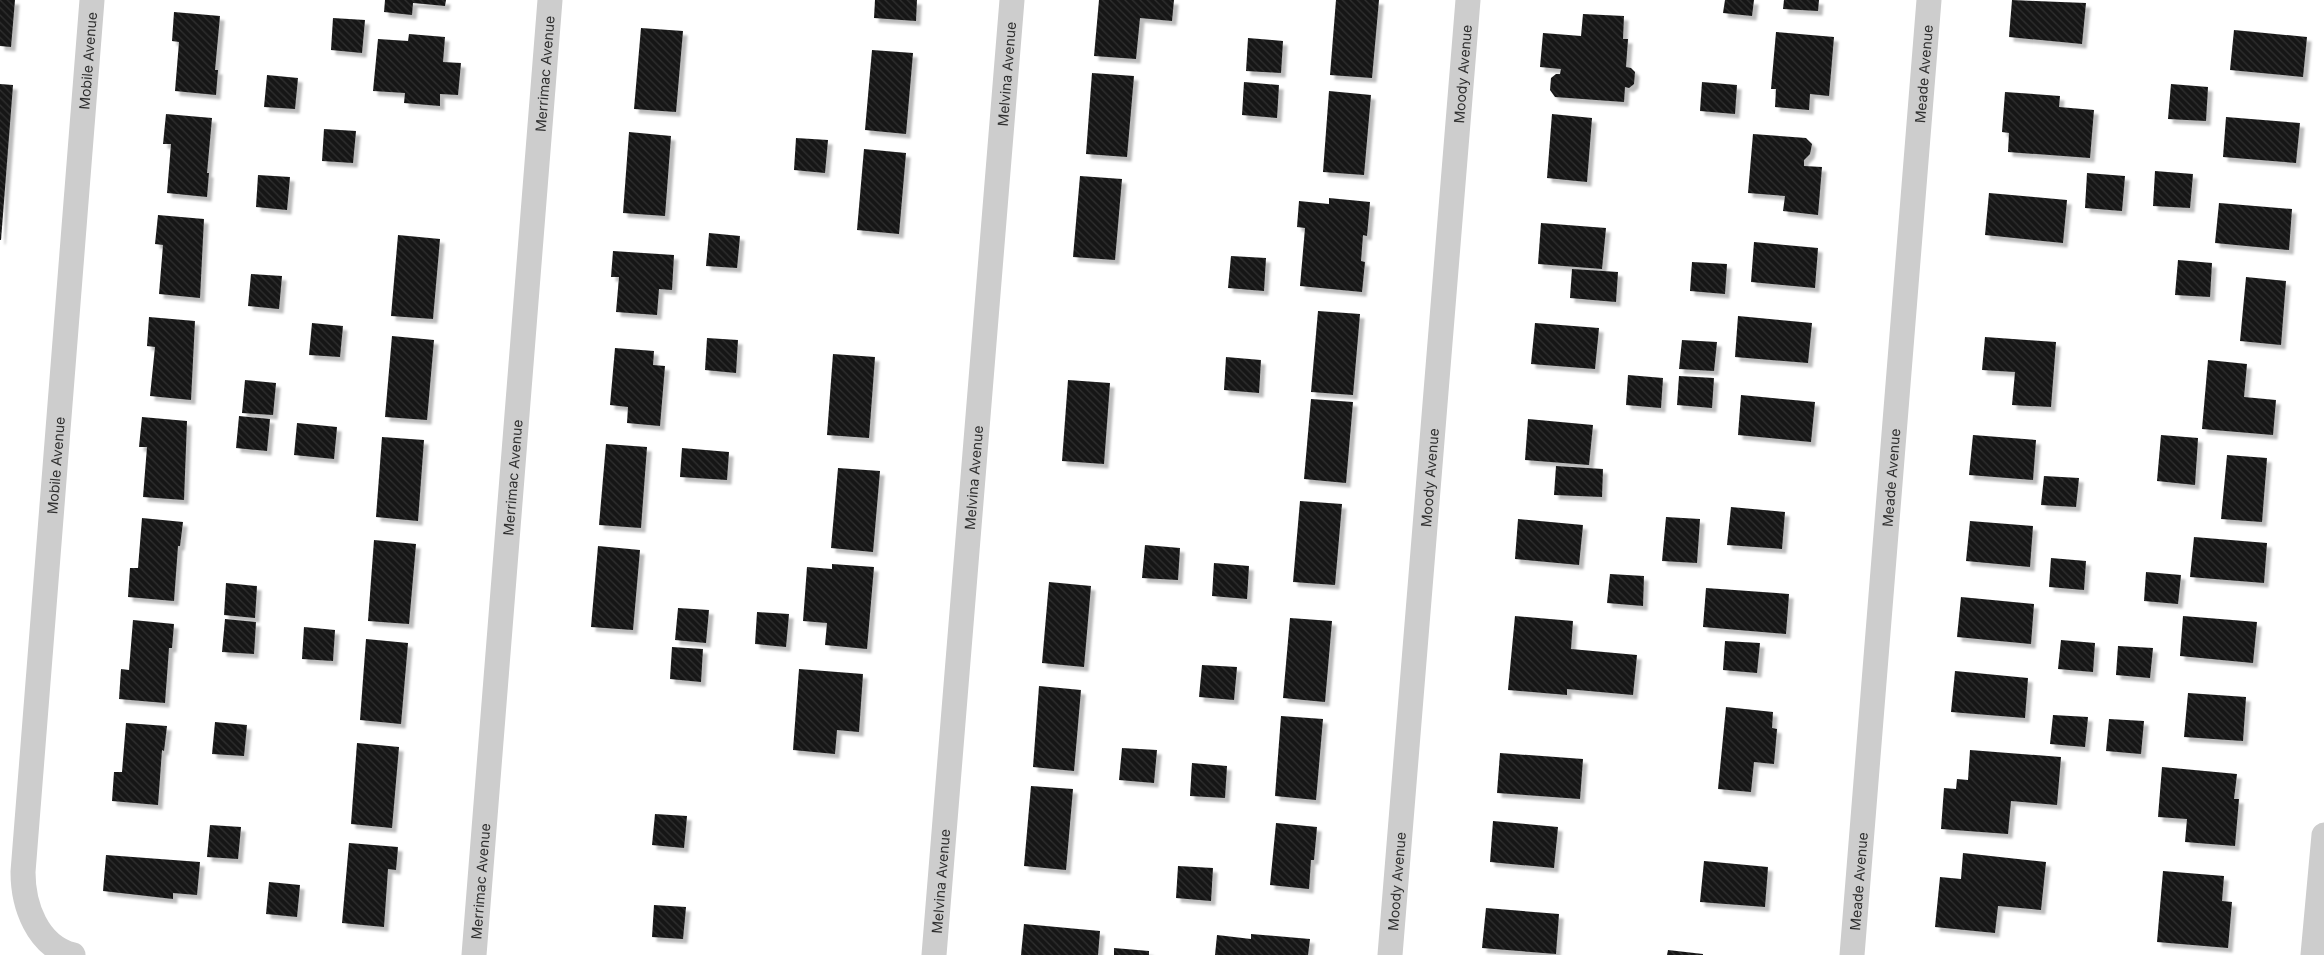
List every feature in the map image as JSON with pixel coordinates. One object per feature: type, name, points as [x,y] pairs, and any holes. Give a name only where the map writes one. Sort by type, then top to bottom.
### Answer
[{"type":"street","name":"Mobile Avenue","points":[[73,955],[51,944],[37,928],[27,909],[23,890],[23,872],[92,0]]},
{"type":"street","name":"Merrimac Avenue","points":[[474,955],[550,0]]},
{"type":"street","name":"Melvina Avenue","points":[[934,955],[1012,0]]},
{"type":"street","name":"Moody Avenue","points":[[1390,955],[1468,0]]},
{"type":"street","name":"Meade Avenue","points":[[1852,955],[1929,0]]},
{"type":"street","points":[[2313,955],[2324,835]]},
{"type":"building","points":[[0,0],[15,0],[11,47],[0,46]]},
{"type":"building","points":[[385,0],[446,0],[445,6],[413,3],[412,15],[384,12]]},
{"type":"building","points":[[875,0],[917,0],[916,21],[874,18]]},
{"type":"building","points":[[1099,0],[1174,0],[1172,21],[1140,18],[1136,59],[1094,56]]},
{"type":"building","points":[[1336,0],[1379,0],[1372,78],[1330,75]]},
{"type":"building","points":[[1725,0],[1754,0],[1752,16],[1723,13]]},
{"type":"building","points":[[1784,0],[1819,0],[1818,11],[1783,9]]},
{"type":"building","points":[[2012,0],[2086,3],[2082,44],[2009,37]]},
{"type":"building","points":[[174,12],[220,16],[215,70],[218,70],[216,95],[175,91],[179,42],[172,41]]},
{"type":"building","points":[[1583,14],[1624,16],[1623,39],[1628,39],[1626,67],[1631,68],[1635,72],[1634,84],[1629,88],[1625,87],[1624,102],[1555,97],[1550,90],[1551,78],[1556,74],[1560,74],[1561,69],[1540,67],[1543,33],[1581,36]]},
{"type":"building","points":[[333,18],[365,20],[362,53],[331,50]]},
{"type":"building","points":[[641,28],[683,31],[676,112],[634,109]]},
{"type":"building","points":[[2234,30],[2307,37],[2303,77],[2230,70]]},
{"type":"building","points":[[1776,32],[1834,37],[1829,96],[1810,94],[1809,110],[1775,107],[1776,89],[1771,89]]},
{"type":"building","points":[[409,34],[445,37],[443,62],[461,63],[458,95],[440,94],[440,106],[404,103],[405,93],[373,91],[378,39],[408,41]]},
{"type":"building","points":[[1248,38],[1283,41],[1281,73],[1246,71]]},
{"type":"building","points":[[872,50],[913,53],[906,134],[865,130]]},
{"type":"building","points":[[1092,73],[1134,76],[1127,157],[1086,154]]},
{"type":"building","points":[[267,75],[298,78],[295,109],[264,107]]},
{"type":"building","points":[[1244,82],[1279,85],[1277,118],[1242,115]]},
{"type":"building","points":[[1702,82],[1737,85],[1735,114],[1700,111]]},
{"type":"building","points":[[0,84],[13,85],[1,240],[0,240]]},
{"type":"building","points":[[2171,84],[2208,87],[2206,121],[2168,119]]},
{"type":"building","points":[[1329,91],[1371,95],[1364,175],[1323,172]]},
{"type":"building","points":[[2005,92],[2060,96],[2059,107],[2094,110],[2090,158],[2008,152],[2009,133],[2002,132]]},
{"type":"building","points":[[166,114],[212,118],[207,173],[209,173],[207,197],[167,193],[171,144],[163,144]]},
{"type":"building","points":[[1552,114],[1592,118],[1587,182],[1547,178]]},
{"type":"building","points":[[2226,117],[2300,123],[2296,163],[2223,157]]},
{"type":"building","points":[[324,129],[356,131],[353,163],[322,161]]},
{"type":"building","points":[[629,132],[671,136],[665,216],[623,213]]},
{"type":"building","points":[[1753,134],[1806,138],[1812,144],[1810,154],[1804,160],[1804,166],[1822,167],[1818,215],[1783,211],[1785,196],[1748,193]]},
{"type":"building","points":[[796,138],[828,140],[825,173],[794,170]]},
{"type":"building","points":[[864,149],[906,153],[899,234],[857,230]]},
{"type":"building","points":[[2155,171],[2193,174],[2190,208],[2153,206]]},
{"type":"building","points":[[2087,173],[2125,176],[2122,211],[2085,208]]},
{"type":"building","points":[[258,175],[290,177],[287,210],[256,207]]},
{"type":"building","points":[[1080,176],[1122,179],[1115,260],[1073,257]]},
{"type":"building","points":[[1989,193],[2067,200],[2063,243],[1985,235]]},
{"type":"building","points":[[1329,198],[1370,202],[1367,236],[1363,235],[1361,261],[1365,262],[1362,292],[1300,286],[1305,228],[1297,227],[1299,201],[1329,204]]},
{"type":"building","points":[[2219,203],[2292,209],[2289,250],[2215,243]]},
{"type":"building","points":[[158,215],[204,219],[200,298],[159,294],[163,245],[155,244]]},
{"type":"building","points":[[1541,223],[1606,228],[1602,269],[1538,264]]},
{"type":"building","points":[[709,233],[740,236],[737,268],[706,266]]},
{"type":"building","points":[[398,235],[440,239],[433,319],[391,316]]},
{"type":"building","points":[[1754,242],[1818,248],[1815,288],[1751,282]]},
{"type":"building","points":[[613,251],[674,255],[672,290],[659,289],[657,315],[616,312],[619,277],[611,277]]},
{"type":"building","points":[[1231,256],[1266,258],[1264,291],[1228,288]]},
{"type":"building","points":[[2178,260],[2212,263],[2210,297],[2175,295]]},
{"type":"building","points":[[1692,262],[1727,264],[1725,294],[1690,291]]},
{"type":"building","points":[[1572,269],[1618,272],[1616,302],[1570,298]]},
{"type":"building","points":[[251,274],[282,276],[279,309],[248,306]]},
{"type":"building","points":[[2246,277],[2286,281],[2281,345],[2240,341]]},
{"type":"building","points":[[1318,311],[1360,314],[1353,395],[1311,392]]},
{"type":"building","points":[[1738,316],[1812,323],[1808,363],[1735,357]]},
{"type":"building","points":[[149,317],[195,321],[191,400],[150,396],[155,347],[147,346]]},
{"type":"building","points":[[312,323],[343,326],[340,357],[309,355]]},
{"type":"building","points":[[1535,323],[1599,328],[1595,369],[1531,364]]},
{"type":"building","points":[[392,336],[434,340],[427,420],[385,417]]},
{"type":"building","points":[[1985,337],[2056,342],[2051,407],[2012,405],[2015,372],[1982,370]]},
{"type":"building","points":[[707,338],[738,340],[736,373],[705,370]]},
{"type":"building","points":[[1682,340],[1717,342],[1714,371],[1679,369]]},
{"type":"building","points":[[615,348],[654,351],[653,365],[665,366],[660,426],[627,423],[628,407],[610,405]]},
{"type":"building","points":[[833,354],[875,357],[869,438],[827,435]]},
{"type":"building","points":[[1226,357],[1261,360],[1259,393],[1224,390]]},
{"type":"building","points":[[2208,360],[2247,364],[2244,397],[2276,400],[2273,435],[2202,429]]},
{"type":"building","points":[[1628,375],[1663,378],[1661,408],[1626,405]]},
{"type":"building","points":[[1679,376],[1714,378],[1712,408],[1677,405]]},
{"type":"building","points":[[245,380],[276,383],[273,415],[242,413]]},
{"type":"building","points":[[1068,380],[1110,383],[1104,464],[1062,461]]},
{"type":"building","points":[[1741,395],[1815,402],[1811,442],[1738,435]]},
{"type":"building","points":[[1311,399],[1353,402],[1346,483],[1304,479]]},
{"type":"building","points":[[239,416],[270,419],[267,451],[236,448]]},
{"type":"building","points":[[142,417],[187,421],[184,500],[143,497],[147,447],[139,447]]},
{"type":"building","points":[[1528,419],[1593,425],[1589,465],[1525,460]]},
{"type":"building","points":[[297,423],[337,427],[334,459],[294,455]]},
{"type":"building","points":[[1973,435],[2036,440],[2033,480],[1969,475]]},
{"type":"building","points":[[2161,435],[2198,438],[2195,485],[2157,481]]},
{"type":"building","points":[[382,437],[424,440],[418,521],[376,517]]},
{"type":"building","points":[[606,444],[647,447],[641,528],[599,525]]},
{"type":"building","points":[[682,448],[729,452],[727,480],[680,477]]},
{"type":"building","points":[[2227,455],[2267,458],[2262,522],[2221,519]]},
{"type":"building","points":[[1556,466],[1603,469],[1602,497],[1554,495]]},
{"type":"building","points":[[838,468],[880,471],[873,552],[831,548]]},
{"type":"building","points":[[2044,476],[2079,478],[2076,507],[2041,505]]},
{"type":"building","points":[[1300,501],[1342,504],[1335,585],[1293,582]]},
{"type":"building","points":[[1731,507],[1785,512],[1782,549],[1727,545]]},
{"type":"building","points":[[1666,517],[1700,519],[1697,563],[1662,561]]},
{"type":"building","points":[[142,518],[183,522],[180,546],[178,546],[174,601],[128,597],[130,568],[138,568]]},
{"type":"building","points":[[1518,519],[1583,525],[1579,565],[1515,559]]},
{"type":"building","points":[[1970,521],[2033,526],[2030,567],[1966,561]]},
{"type":"building","points":[[2194,537],[2267,543],[2264,583],[2190,577]]},
{"type":"building","points":[[374,540],[416,544],[409,624],[368,621]]},
{"type":"building","points":[[1145,545],[1180,548],[1178,580],[1142,578]]},
{"type":"building","points":[[598,546],[640,550],[633,630],[591,627]]},
{"type":"building","points":[[2051,558],[2086,561],[2084,590],[2049,587]]},
{"type":"building","points":[[1214,563],[1249,566],[1247,599],[1212,596]]},
{"type":"building","points":[[832,564],[874,567],[867,649],[825,645],[827,623],[803,621],[807,567],[832,569]]},
{"type":"building","points":[[2146,572],[2181,575],[2178,604],[2144,601]]},
{"type":"building","points":[[1610,574],[1644,576],[1643,606],[1607,603]]},
{"type":"building","points":[[1049,582],[1091,586],[1084,667],[1042,663]]},
{"type":"building","points":[[226,583],[257,586],[255,618],[224,615]]},
{"type":"building","points":[[1706,588],[1789,594],[1786,634],[1703,627]]},
{"type":"building","points":[[1961,597],[2034,604],[2031,644],[1957,637]]},
{"type":"building","points":[[678,608],[709,610],[706,643],[675,640]]},
{"type":"building","points":[[757,612],[789,614],[786,647],[755,644]]},
{"type":"building","points":[[1515,616],[1573,621],[1571,649],[1637,655],[1633,695],[1567,689],[1567,695],[1508,690]]},
{"type":"building","points":[[2183,616],[2257,622],[2253,663],[2180,656]]},
{"type":"building","points":[[1290,618],[1332,621],[1325,702],[1283,698]]},
{"type":"building","points":[[225,619],[256,622],[254,654],[222,652]]},
{"type":"building","points":[[133,620],[174,624],[172,648],[169,648],[165,703],[119,699],[121,669],[129,670]]},
{"type":"building","points":[[304,627],[335,630],[333,661],[302,659]]},
{"type":"building","points":[[366,639],[408,643],[401,724],[360,720]]},
{"type":"building","points":[[2061,640],[2095,643],[2093,672],[2058,669]]},
{"type":"building","points":[[1725,641],[1760,643],[1757,673],[1723,670]]},
{"type":"building","points":[[2118,646],[2153,648],[2150,678],[2116,675]]},
{"type":"building","points":[[672,647],[703,649],[701,682],[670,679]]},
{"type":"building","points":[[1202,665],[1237,667],[1234,700],[1199,697]]},
{"type":"building","points":[[799,669],[863,674],[859,732],[837,730],[835,754],[793,750]]},
{"type":"building","points":[[1955,671],[2028,678],[2025,718],[1951,712]]},
{"type":"building","points":[[1039,686],[1081,690],[1074,771],[1033,767]]},
{"type":"building","points":[[2188,693],[2246,697],[2243,741],[2184,737]]},
{"type":"building","points":[[1726,707],[1773,712],[1772,728],[1777,729],[1774,764],[1754,762],[1751,792],[1718,789]]},
{"type":"building","points":[[2053,715],[2088,717],[2085,747],[2050,744]]},
{"type":"building","points":[[1281,716],[1323,719],[1316,800],[1275,796]]},
{"type":"building","points":[[2109,719],[2144,721],[2141,754],[2106,751]]},
{"type":"building","points":[[215,722],[247,725],[244,756],[212,754]]},
{"type":"building","points":[[126,723],[167,726],[164,751],[162,750],[158,805],[112,801],[114,772],[122,772]]},
{"type":"building","points":[[357,743],[399,747],[392,828],[351,824]]},
{"type":"building","points":[[1122,748],[1157,750],[1154,783],[1119,780]]},
{"type":"building","points":[[1970,750],[2061,757],[2057,805],[2011,801],[2008,834],[1941,829],[1944,788],[1956,789],[1957,779],[1968,780]]},
{"type":"building","points":[[1500,753],[1583,759],[1580,799],[1497,793]]},
{"type":"building","points":[[1192,763],[1227,766],[1225,798],[1190,796]]},
{"type":"building","points":[[2162,767],[2237,774],[2234,799],[2239,799],[2235,846],[2185,842],[2187,819],[2158,817]]},
{"type":"building","points":[[1031,786],[1073,789],[1066,870],[1024,866]]},
{"type":"building","points":[[655,814],[687,816],[684,848],[652,845]]},
{"type":"building","points":[[1493,821],[1558,827],[1554,868],[1490,862]]},
{"type":"building","points":[[1276,823],[1317,827],[1314,860],[1311,860],[1309,889],[1270,885]]},
{"type":"building","points":[[210,825],[241,827],[238,859],[207,857]]},
{"type":"building","points":[[349,843],[398,847],[396,870],[388,869],[384,927],[342,923]]},
{"type":"building","points":[[1963,853],[2046,862],[2041,910],[1998,906],[1995,933],[1935,927],[1940,877],[1961,879]]},
{"type":"building","points":[[106,855],[200,862],[197,895],[173,893],[173,899],[103,891]]},
{"type":"building","points":[[1704,861],[1768,867],[1765,907],[1700,902]]},
{"type":"building","points":[[1178,866],[1213,868],[1211,901],[1176,898]]},
{"type":"building","points":[[2163,871],[2224,876],[2222,901],[2232,902],[2228,948],[2157,942]]},
{"type":"building","points":[[269,882],[300,885],[297,917],[266,914]]},
{"type":"building","points":[[654,905],[686,907],[683,939],[652,937]]},
{"type":"building","points":[[1486,908],[1559,914],[1556,954],[1482,948]]},
{"type":"building","points":[[1024,924],[1100,931],[1098,955],[1021,955]]},
{"type":"building","points":[[1251,934],[1310,939],[1308,955],[1215,955],[1217,935],[1251,939]]},
{"type":"building","points":[[1114,948],[1149,951],[1149,955],[1114,955]]},
{"type":"building","points":[[1668,950],[1703,954],[1703,955],[1667,955]]}]
